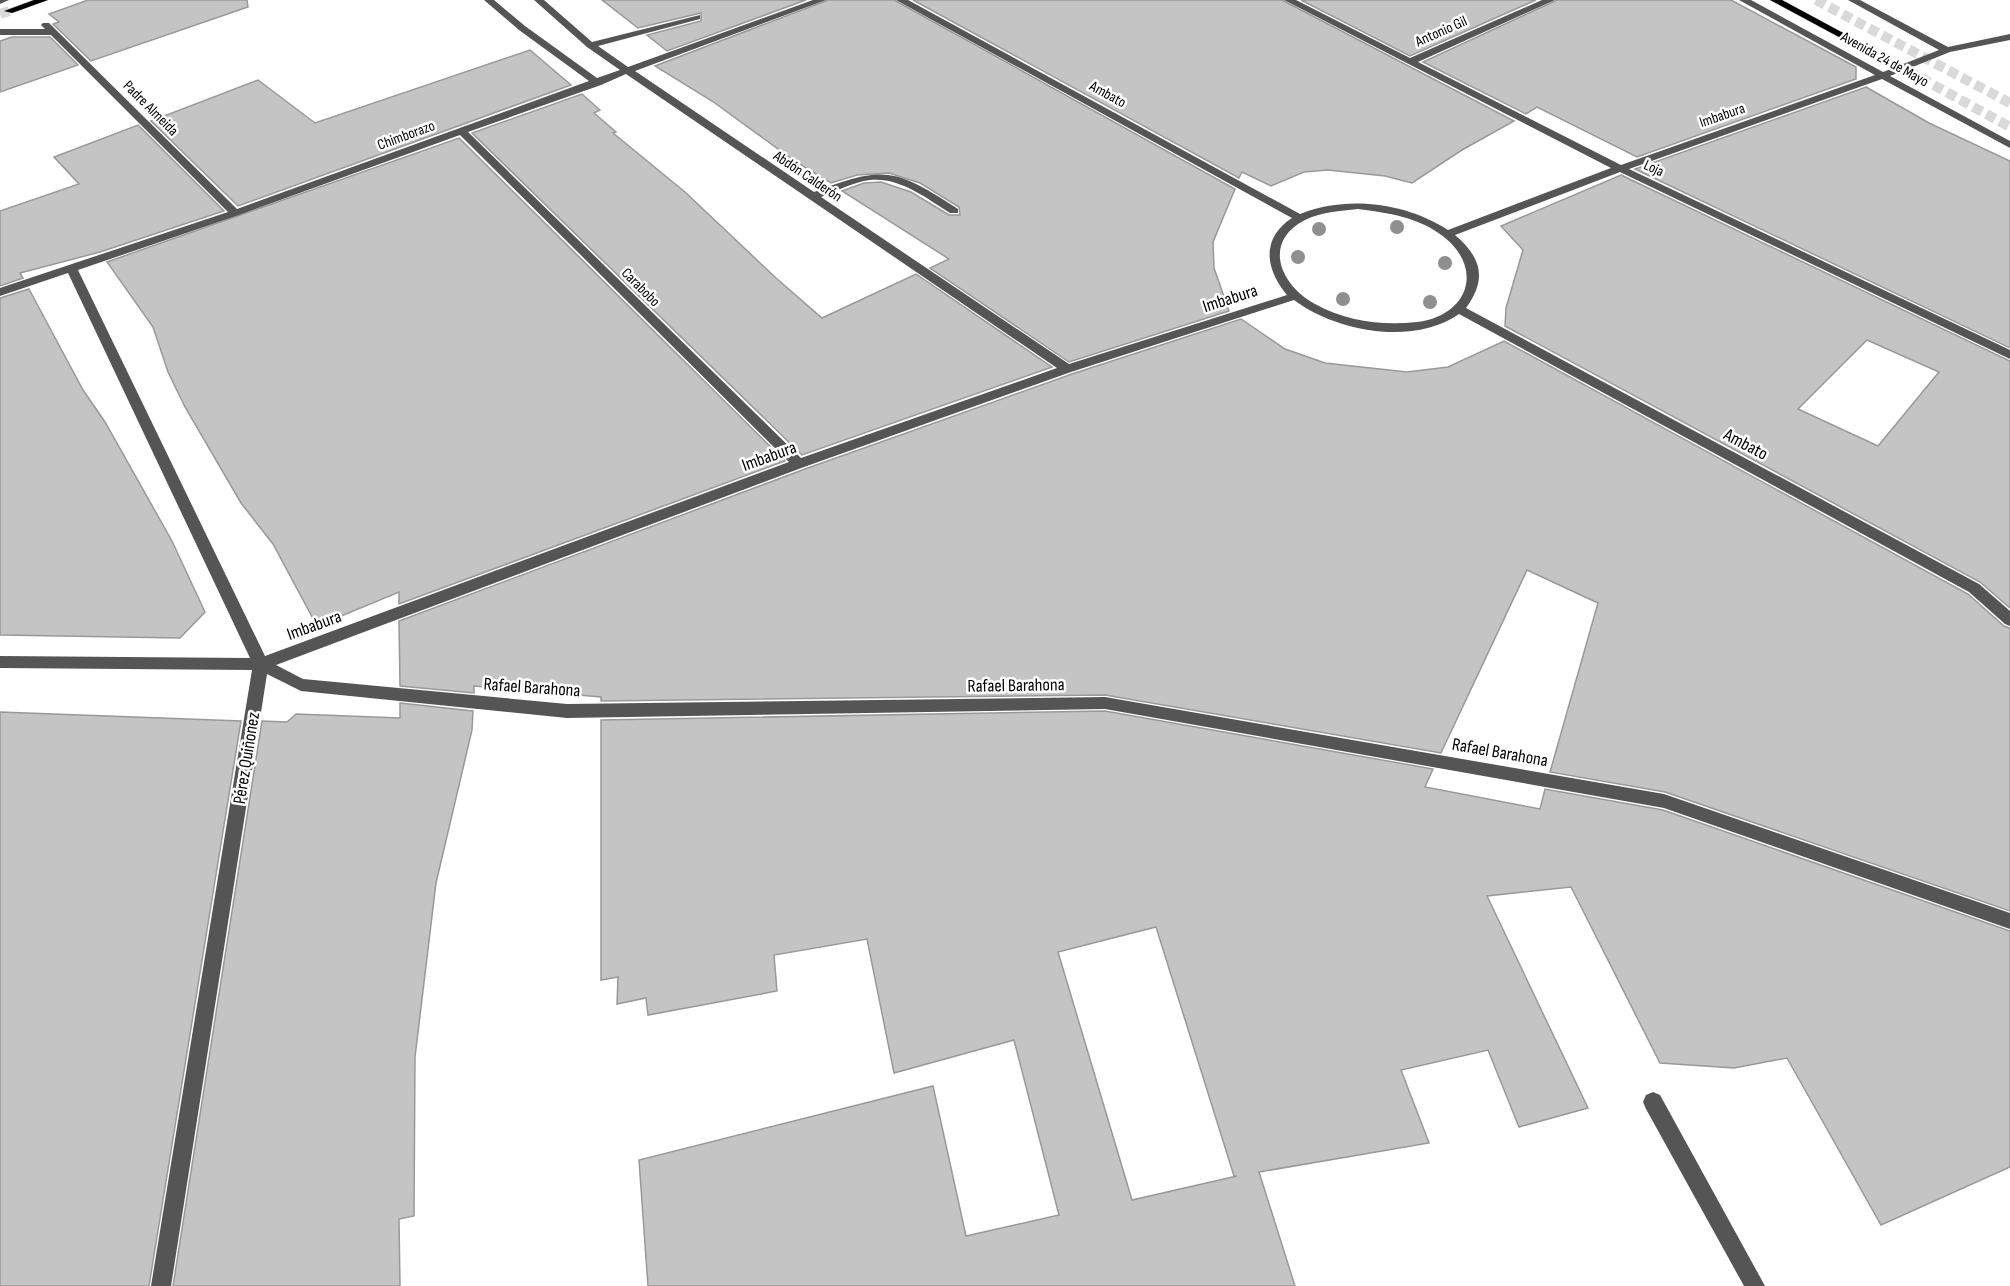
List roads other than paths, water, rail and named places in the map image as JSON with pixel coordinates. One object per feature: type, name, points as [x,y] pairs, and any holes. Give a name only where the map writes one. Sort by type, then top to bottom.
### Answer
[{"type":"main road","points":[[9,11],[43,0]]},
{"type":"main road","name":"Avenida 24 de Mayo","points":[[1775,0],[1868,49]]},
{"type":"street","points":[[489,0],[522,28],[598,83]]},
{"type":"street","name":"Abdón Calderón","points":[[538,0],[590,45],[1067,369]]},
{"type":"street","name":"Chimborazo","points":[[0,292],[236,213],[821,0]]},
{"type":"street","name":"Ambato","points":[[901,0],[1300,218]]},
{"type":"street","name":"Loja","points":[[1289,0],[1621,169],[2010,354]]},
{"type":"street","name":"Antonio Gil","points":[[1411,61],[1550,0]]},
{"type":"street","name":"Avenida 24 de Mayo","points":[[1744,0],[1884,81],[2010,145]]},
{"type":"street","points":[[1853,0],[1947,50]]},
{"type":"street","points":[[590,45],[697,17]]},
{"type":"street","name":"Padre Almeida","points":[[0,32],[49,28],[236,213]]},
{"type":"street","name":"Imbabura","points":[[1448,234],[1621,169],[1884,81],[1947,50],[2010,38]]},
{"type":"street","points":[[1884,81],[2010,151]]},
{"type":"street","name":"Carabobo","points":[[462,131],[799,464]]},
{"type":"street","points":[[812,197],[857,179],[892,177],[915,186],[954,211]]},
{"type":"street","points":[[1358,206],[1391,210],[1421,219],[1448,234],[1466,252],[1475,272],[1473,291],[1459,309],[1438,320],[1420,324],[1380,327],[1347,322],[1318,311],[1295,296],[1280,279],[1273,262],[1274,244],[1284,229],[1300,218],[1327,209],[1358,206]]},
{"type":"street","points":[[71,268],[261,664]]},
{"type":"street","name":"Imbabura","points":[[261,664],[799,464],[1067,369],[1295,296]]},
{"type":"street","name":"Ambato","points":[[1459,309],[1974,588],[2010,620]]},
{"type":"street","name":"Rafael Barahona","points":[[0,662],[261,664],[301,685],[567,711],[1105,703],[1664,801],[2010,921]]},
{"type":"street","name":"Pérez Quiñonez","points":[[161,1286],[261,664]]},
{"type":"street","points":[[1653,1102],[1755,1286]]},
{"type":"tunnel","points":[[1816,0],[2010,103]]},
{"type":"tunnel","points":[[0,14],[9,11]]},
{"type":"tunnel","points":[[1868,49],[2010,127]]}]
